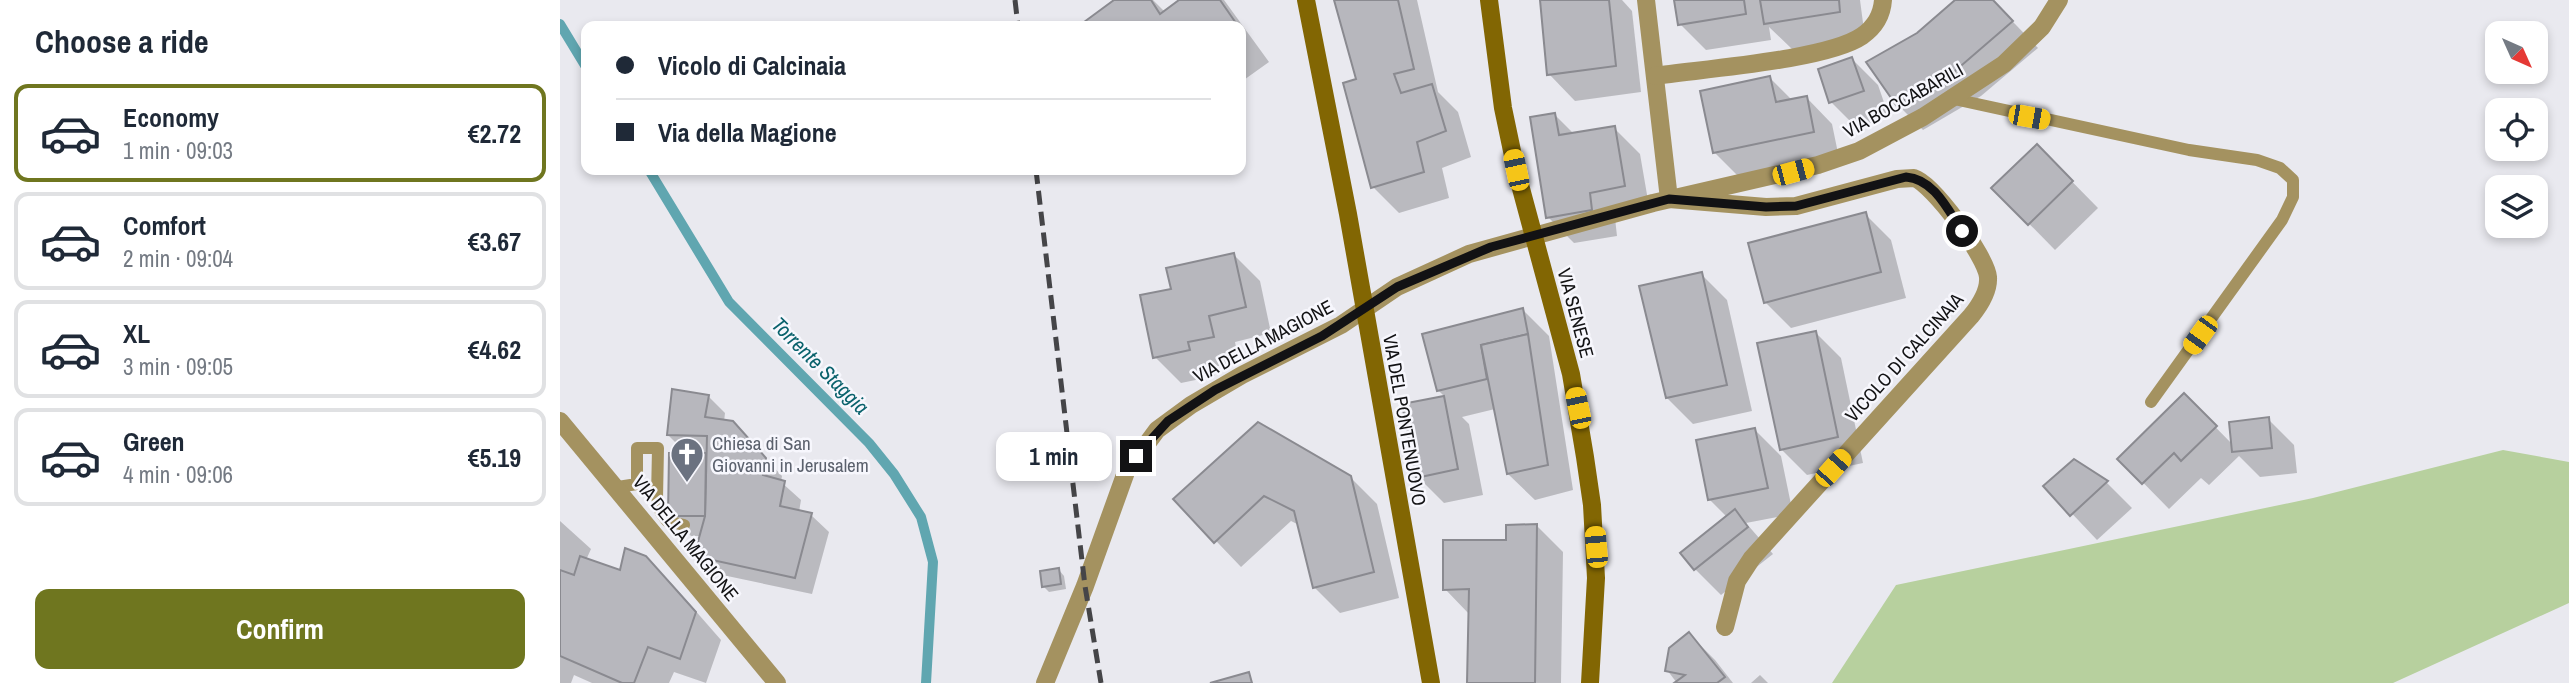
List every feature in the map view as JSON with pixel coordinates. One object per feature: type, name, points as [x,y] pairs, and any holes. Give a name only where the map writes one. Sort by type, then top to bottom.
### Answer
[{"type":"main road","name":"VIA DEL PONTENUOVO","points":[[1306,0],[1431,683]]},
{"type":"main road","name":"VIA SENESE","points":[[1489,0],[1503,108],[1533,236],[1571,374],[1592,505],[1596,578],[1590,683]]},
{"type":"street","points":[[1646,0],[1669,199]]},
{"type":"street","points":[[1655,76],[1814,53],[1844,46],[1872,28],[1882,10],[1883,0]]},
{"type":"street","name":"VIA BOCCABARILI","points":[[1533,236],[1669,199],[1793,172],[1845,157],[1873,145],[1954,99],[2017,52],[2042,27],[2059,0]]},
{"type":"street","name":"VICOLO DI CALCINAIA","points":[[1669,199],[1745,206],[1796,206],[1897,179],[1914,178],[1922,180],[1936,194],[1987,273],[1987,289],[1971,316],[1748,563],[1737,581],[1725,627]]},
{"type":"street","name":"VIA DELLA MAGIONE","points":[[1045,683],[1085,586],[1119,485],[1148,440],[1191,405],[1242,375],[1322,336],[1432,270],[1491,247],[1533,236]]},
{"type":"street","name":"VIA DELLA MAGIONE","points":[[560,421],[618,487],[777,683]]},
{"type":"lane","points":[[1954,99],[2189,150],[2257,160],[2280,169],[2293,180],[2293,197],[2281,220],[2151,402]]},
{"type":"lane","points":[[618,487],[637,484],[636,448],[658,448],[658,507],[667,521],[684,525]]},
{"type":"green space","points":[[2503,450],[2569,462],[2569,603],[2393,683],[1832,683],[1896,585],[2313,498]]},
{"type":"building","points":[[1114,0],[1151,0],[1160,14],[1179,0],[1220,0],[1235,21],[1085,21]]},
{"type":"building","points":[[1334,0],[1398,0],[1414,69],[1394,74],[1401,93],[1432,84],[1446,131],[1417,142],[1424,172],[1371,188],[1343,83],[1356,79]]},
{"type":"building","points":[[1540,0],[1609,0],[1616,66],[1547,75]]},
{"type":"building","points":[[1674,0],[1744,0],[1746,14],[1678,25]]},
{"type":"building","points":[[1760,0],[1839,0],[1840,12],[1764,24]]},
{"type":"building","points":[[1955,0],[1993,0],[2013,21],[1955,71],[1896,105],[1866,62],[1917,33]]},
{"type":"building","points":[[1852,57],[1864,91],[1829,103],[1818,69]]},
{"type":"building","points":[[1770,76],[1776,102],[1807,96],[1814,132],[1713,153],[1700,91]]},
{"type":"building","points":[[1555,113],[1559,135],[1615,126],[1625,186],[1590,193],[1592,210],[1546,218],[1530,117]]},
{"type":"building","points":[[2037,144],[2073,181],[2028,225],[1991,188]]},
{"type":"building","points":[[1866,212],[1881,272],[1764,303],[1748,243]]},
{"type":"building","points":[[1234,253],[1246,307],[1209,316],[1214,337],[1188,342],[1190,350],[1153,358],[1140,295],[1171,289],[1166,268]]},
{"type":"building","points":[[1702,272],[1727,385],[1666,398],[1639,286]]},
{"type":"building","points":[[1523,308],[1528,334],[1481,345],[1487,379],[1437,391],[1422,334]]},
{"type":"building","points":[[1816,331],[1838,437],[1780,450],[1757,343]]},
{"type":"building","points":[[1528,334],[1548,465],[1507,474],[1481,345]]},
{"type":"building","points":[[672,389],[709,395],[705,417],[733,421],[766,458],[763,475],[785,481],[780,506],[812,513],[795,578],[694,556],[705,516],[707,436],[667,435]]},
{"type":"building","points":[[2184,393],[2217,426],[2181,461],[2174,453],[2142,484],[2117,459]]},
{"type":"building","points":[[1444,396],[1458,469],[1416,478],[1402,404]]},
{"type":"building","points":[[2269,417],[2272,448],[2232,452],[2229,422]]},
{"type":"building","points":[[1258,422],[1351,476],[1374,572],[1313,588],[1294,511],[1264,496],[1214,543],[1173,499]]},
{"type":"building","points":[[1755,428],[1768,488],[1708,500],[1696,440]]},
{"type":"building","name":"Chiesa di San Giovanni in Jerusalem","points":[[669,453],[706,453],[705,516],[668,516]]},
{"type":"building","points":[[2074,459],[2108,481],[2070,516],[2043,486]]},
{"type":"building","points":[[1735,509],[1748,527],[1694,570],[1680,553]]},
{"type":"building","points":[[1537,524],[1535,683],[1467,683],[1469,589],[1443,590],[1443,540],[1506,540],[1506,525]]},
{"type":"building","points":[[625,548],[646,556],[696,612],[680,659],[648,647],[634,683],[622,683],[560,656],[560,570],[574,575],[580,556],[620,570]]},
{"type":"building","points":[[1059,568],[1061,584],[1042,587],[1040,571]]},
{"type":"building","points":[[1689,632],[1725,677],[1717,683],[1674,683],[1685,675],[1665,671],[1669,648]]},
{"type":"building","points":[[1249,672],[1252,683],[1210,683]]},
{"type":"waterway","name":"Torrente Staggia","points":[[560,24],[581,59]]},
{"type":"waterway","name":"Torrente Staggia","points":[[652,175],[729,302],[869,443],[894,474],[921,517],[933,562],[926,683]]},
{"type":"railway","points":[[1015,0],[1017,21]]},
{"type":"railway","points":[[1037,175],[1085,586],[1101,683]]},
{"type":"place","name":"Chiesa di San Giovanni in Jerusalem","points":[[687,484]]},
{"type":"route","points":[[1136,456],[1168,421],[1242,375],[1322,336],[1397,287],[1469,254],[1513,240],[1669,199],[1766,207],[1796,206],[1906,177],[1922,180],[1936,194],[1962,231]]}]
